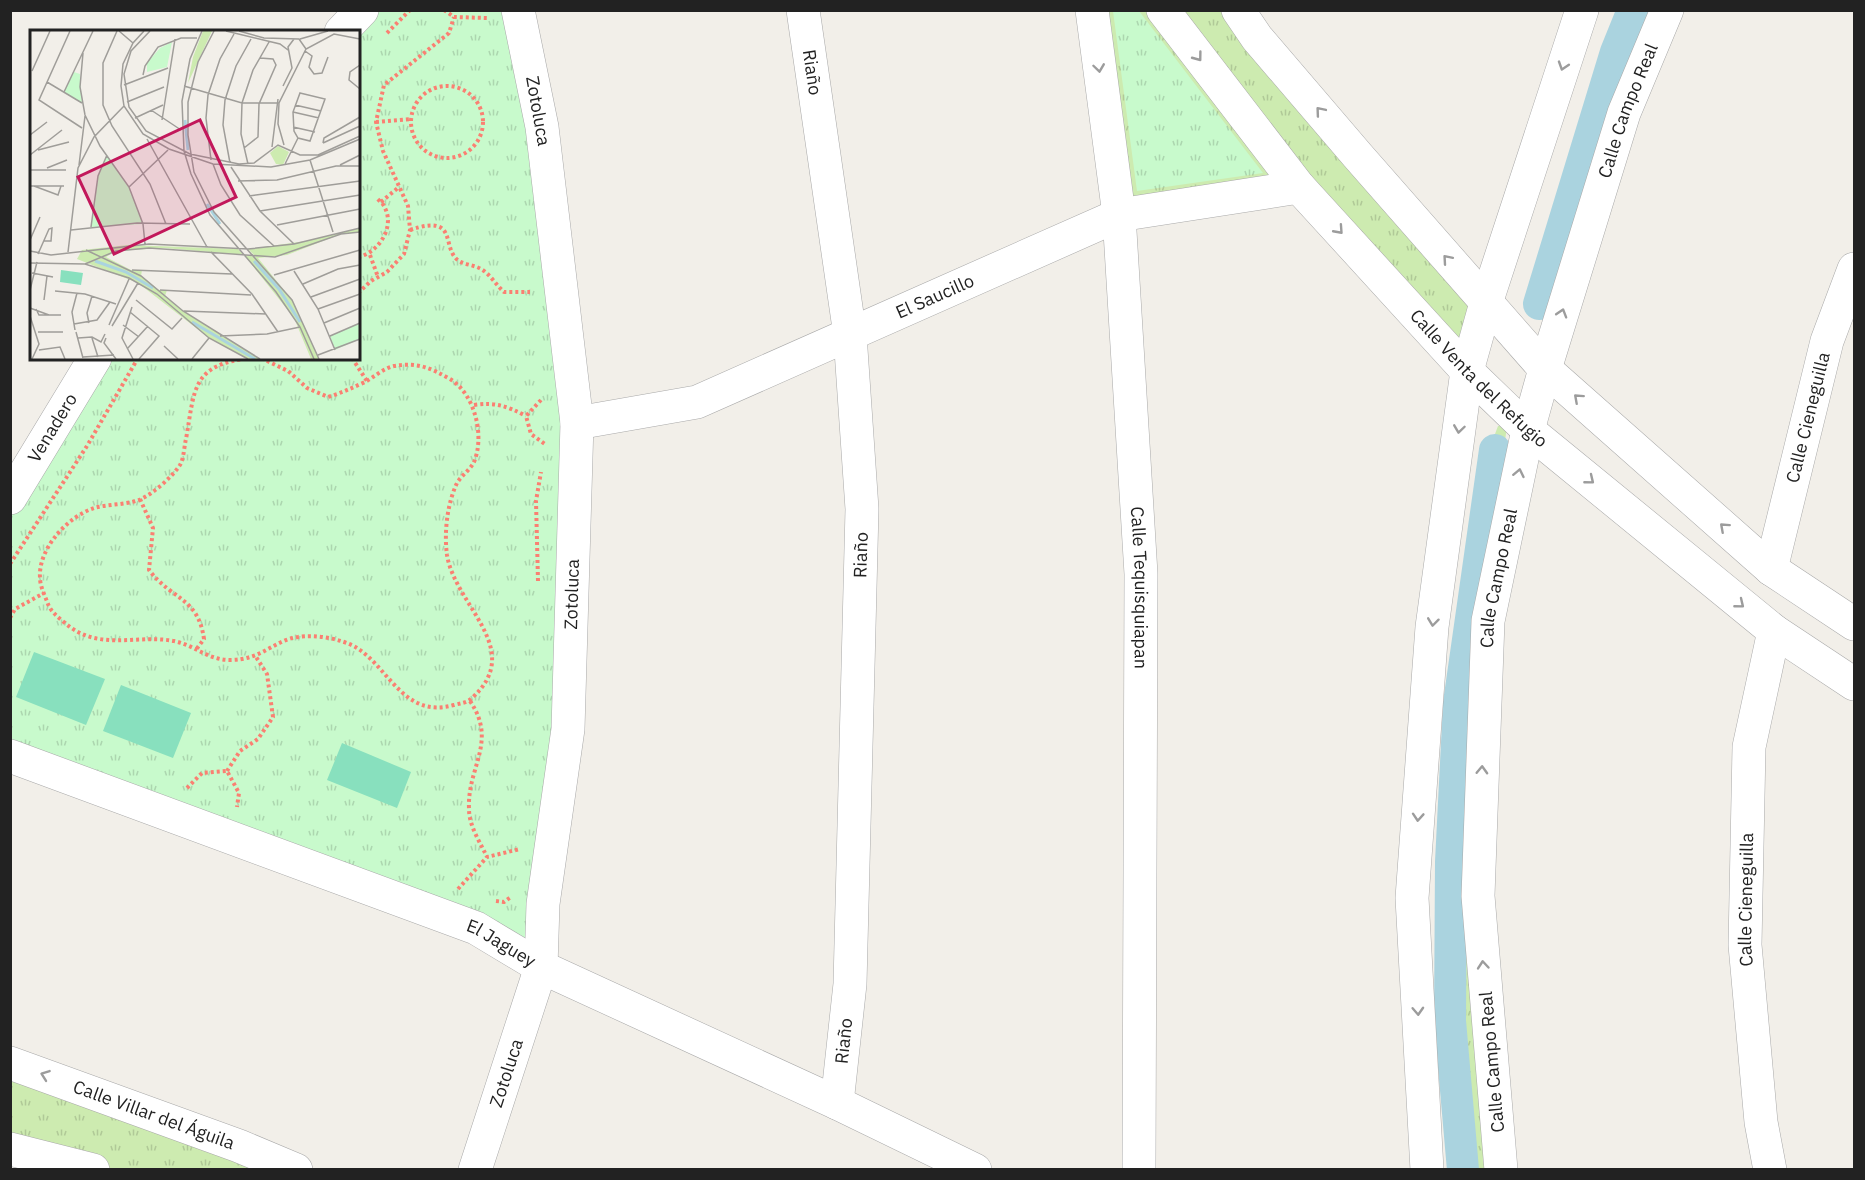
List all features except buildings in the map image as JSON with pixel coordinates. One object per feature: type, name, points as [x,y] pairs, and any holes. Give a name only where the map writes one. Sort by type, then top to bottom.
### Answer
[{"type":"street","points":[[343,30],[362,10]]},
{"type":"street","name":"Riaño","points":[[803,10],[850,335],[862,510],[850,984],[837,1103]]},
{"type":"street","name":"Calle Tequisquiapan","points":[[1092,10],[1119,215],[1141,574],[1139,1170]]},
{"type":"street","name":"Calle Venta del Refugio","points":[[1162,10],[1299,187],[1467,371],[1528,430],[1774,631],[1854,684]]},
{"type":"street","points":[[1238,10],[1265,47],[1545,369],[1771,569],[1854,624]]},
{"type":"street","name":"Calle Campo Real","points":[[1501,1170],[1478,896],[1488,621],[1528,430],[1545,369],[1624,113],[1667,10]]},
{"type":"street","name":"Zotoluca","points":[[475,1170],[541,968],[543,904],[568,729],[577,423],[542,127],[504,14]]},
{"type":"street","points":[[1427,1170],[1412,898],[1432,627],[1467,371],[1576,15]]},
{"type":"street","name":"El Saucillo","points":[[577,423],[697,402],[1119,215],[1299,187]]},
{"type":"street","name":"Calle Cieneguilla","points":[[1771,569],[1827,341],[1854,269]]},
{"type":"street","name":"Venadero","points":[[10,498],[94,360]]},
{"type":"street","name":"Calle Cieneguilla","points":[[1770,1170],[1761,1122],[1745,945],[1749,747],[1774,631]]},
{"type":"street","name":"El Jaguey","points":[[10,756],[458,899],[476,928],[541,968],[837,1103],[975,1170]]},
{"type":"street","name":"Calle Villar del Águila","points":[[10,1063],[239,1146],[296,1170]]},
{"type":"street","points":[[10,1149],[93,1170]]},
{"type":"path","points":[[444,10],[454,17],[504,14]]},
{"type":"path","points":[[360,290],[387,272],[404,254],[410,230],[408,206],[383,151],[376,122],[384,85],[449,33],[454,17]]},
{"type":"path","points":[[445,85],[462,88],[477,101],[484,122],[477,144],[460,157],[440,159],[422,150],[410,127],[411,119],[412,108],[424,92],[445,85]]},
{"type":"path","points":[[376,122],[411,119]]},
{"type":"path","points":[[381,202],[399,187]]},
{"type":"path","points":[[360,257],[370,255],[381,242],[388,225],[386,208],[376,197]]},
{"type":"path","points":[[410,230],[421,226],[441,228],[448,234],[454,255],[460,261],[486,272],[504,292],[516,294],[534,291]]},
{"type":"path","points":[[370,255],[378,277]]},
{"type":"path","points":[[10,564],[87,446],[137,360]]},
{"type":"path","points":[[222,360],[223,364]]},
{"type":"path","points":[[242,360],[223,364],[206,372],[191,397],[181,463],[169,477],[140,500],[91,509],[68,524],[49,543],[41,561],[40,579],[50,609],[69,627],[94,640],[124,642],[160,639],[180,642],[206,656],[229,660],[256,657],[298,636],[328,639],[355,646],[406,697],[423,705],[444,708],[470,701],[487,681],[493,655],[488,633],[464,596],[447,556],[447,515],[458,482],[474,462],[478,428],[474,405],[457,383],[428,366],[391,366],[367,381],[328,397],[308,388],[288,371],[265,360]]},
{"type":"path","points":[[353,360],[367,381]]},
{"type":"path","points":[[474,405],[490,403],[505,405],[526,416]]},
{"type":"path","points":[[538,587],[536,501],[542,468]]},
{"type":"path","points":[[140,500],[153,528],[149,570],[160,584],[194,608],[202,623],[204,639],[195,651]]},
{"type":"path","points":[[10,618],[21,604],[44,593]]},
{"type":"path","points":[[227,771],[240,751],[258,739],[273,717],[267,674],[256,657]]},
{"type":"path","points":[[470,701],[480,716],[483,736],[479,763],[469,787],[468,812],[475,834],[487,857]]},
{"type":"path","points":[[458,899],[487,857],[508,850],[528,848]]},
{"type":"path","points":[[494,900],[504,902],[516,895]]},
{"type":"green space","points":[[362,11],[518,11],[577,423],[541,967],[11,756],[10,498],[94,360],[360,360],[358,30]]},
{"type":"green space","points":[[1092,11],[1238,11],[1486,303],[1467,371],[1299,187],[1119,215]]},
{"type":"green space","points":[[1113,11],[1139,11],[1263,173],[1137,191]]},
{"type":"green space","points":[[1622,11],[1651,11],[1548,314],[1538,315],[1532,299]]},
{"type":"green space","points":[[1498,426],[1507,426],[1495,515],[1493,1169],[1454,1170],[1444,1034],[1454,748],[1480,495],[1489,450]]},
{"type":"green space","points":[[34,652],[105,679],[86,725],[16,697]]},
{"type":"green space","points":[[121,685],[191,713],[173,758],[103,731]]},
{"type":"green space","points":[[342,743],[411,772],[397,808],[327,780]]},
{"type":"green space","points":[[11,1063],[296,1169],[93,1169],[11,1149]]},
{"type":"waterway","points":[[1539,304],[1616,52],[1633,10]]},
{"type":"waterway","points":[[1463,1170],[1450,1021],[1451,862],[1459,703],[1495,450]]}]
